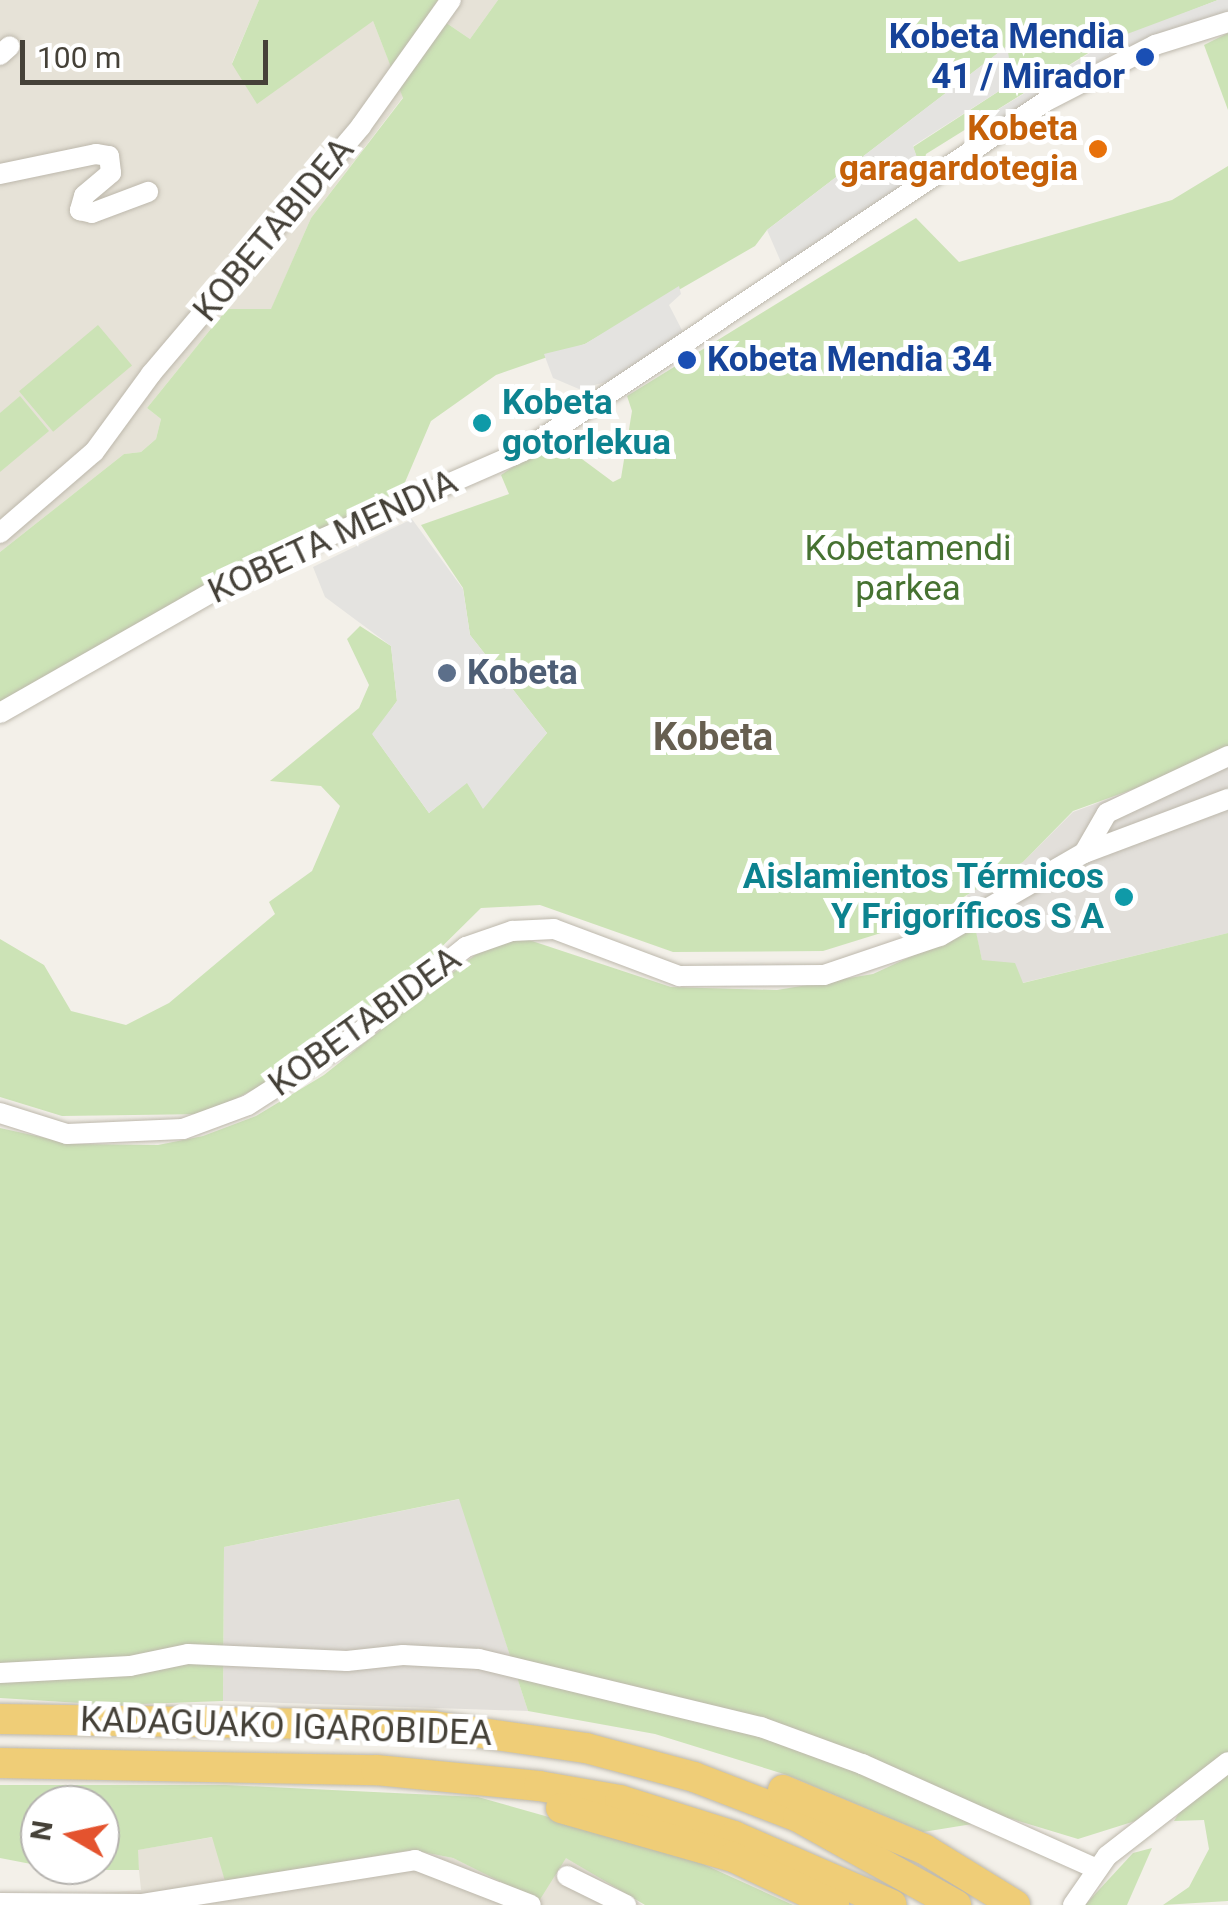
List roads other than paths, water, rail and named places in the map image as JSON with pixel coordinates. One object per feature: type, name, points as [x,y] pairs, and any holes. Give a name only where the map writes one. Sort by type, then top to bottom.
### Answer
[{"type":"highway","name":"KADAGUAKO IGAROBIDEA","points":[[0,1719],[350,1722],[538,1739],[650,1764],[798,1817],[956,1905]]},
{"type":"highway","points":[[538,1739],[592,1735],[706,1762],[924,1849],[1015,1905]]},
{"type":"highway","name":"KADAGUAKO IGAROBIDEA","points":[[0,1762],[376,1770],[483,1780],[620,1800],[789,1856],[892,1905]]},
{"type":"highway","points":[[483,1780],[522,1798],[733,1857],[834,1905]]},
{"type":"street","name":"KOBETABIDEA","points":[[0,533],[94,452],[151,374],[361,126],[451,0]]},
{"type":"street","name":"KOBETA MENDIA","points":[[0,713],[251,570],[523,451],[1046,102],[1155,45],[1228,22]]},
{"type":"street","points":[[0,174],[96,154],[108,156],[111,173],[84,196],[80,210],[92,213],[148,192]]},
{"type":"street","points":[[1084,853],[1107,813],[1228,756]]},
{"type":"street","name":"KOBETABIDEA","points":[[0,1113],[67,1134],[183,1129],[248,1105],[351,1039],[466,948],[512,932],[554,929],[679,976],[824,975],[940,936],[1084,853],[1228,798]]},
{"type":"street","points":[[0,1673],[130,1666],[188,1654],[347,1662],[403,1655],[478,1659],[762,1727],[862,1764],[1097,1869]]},
{"type":"street","points":[[1073,1905],[1097,1869],[1228,1762]]},
{"type":"street","points":[[0,1903],[140,1904],[414,1860],[531,1905]]},
{"type":"street","points":[[567,1876],[626,1905]]},
{"type":"place","name":"Kobeta Mendia 41 / Mirador","points":[[1145,57]]},
{"type":"place","name":"Kobeta garagardotegia","points":[[1098,149]]},
{"type":"place","name":"Kobeta Mendia 34","points":[[687,360]]},
{"type":"place","name":"Kobeta gotorlekua","points":[[482,423]]},
{"type":"place","name":"Kobeta","points":[[447,673]]},
{"type":"place","name":"Aislamientos Térmicos Y Frigoríficos S A","points":[[1124,897]]},
{"type":"district","name":"Kobeta","points":[[713,738]]},
{"type":"park label","name":"Kobetamendi parkea","points":[[908,569]]}]
